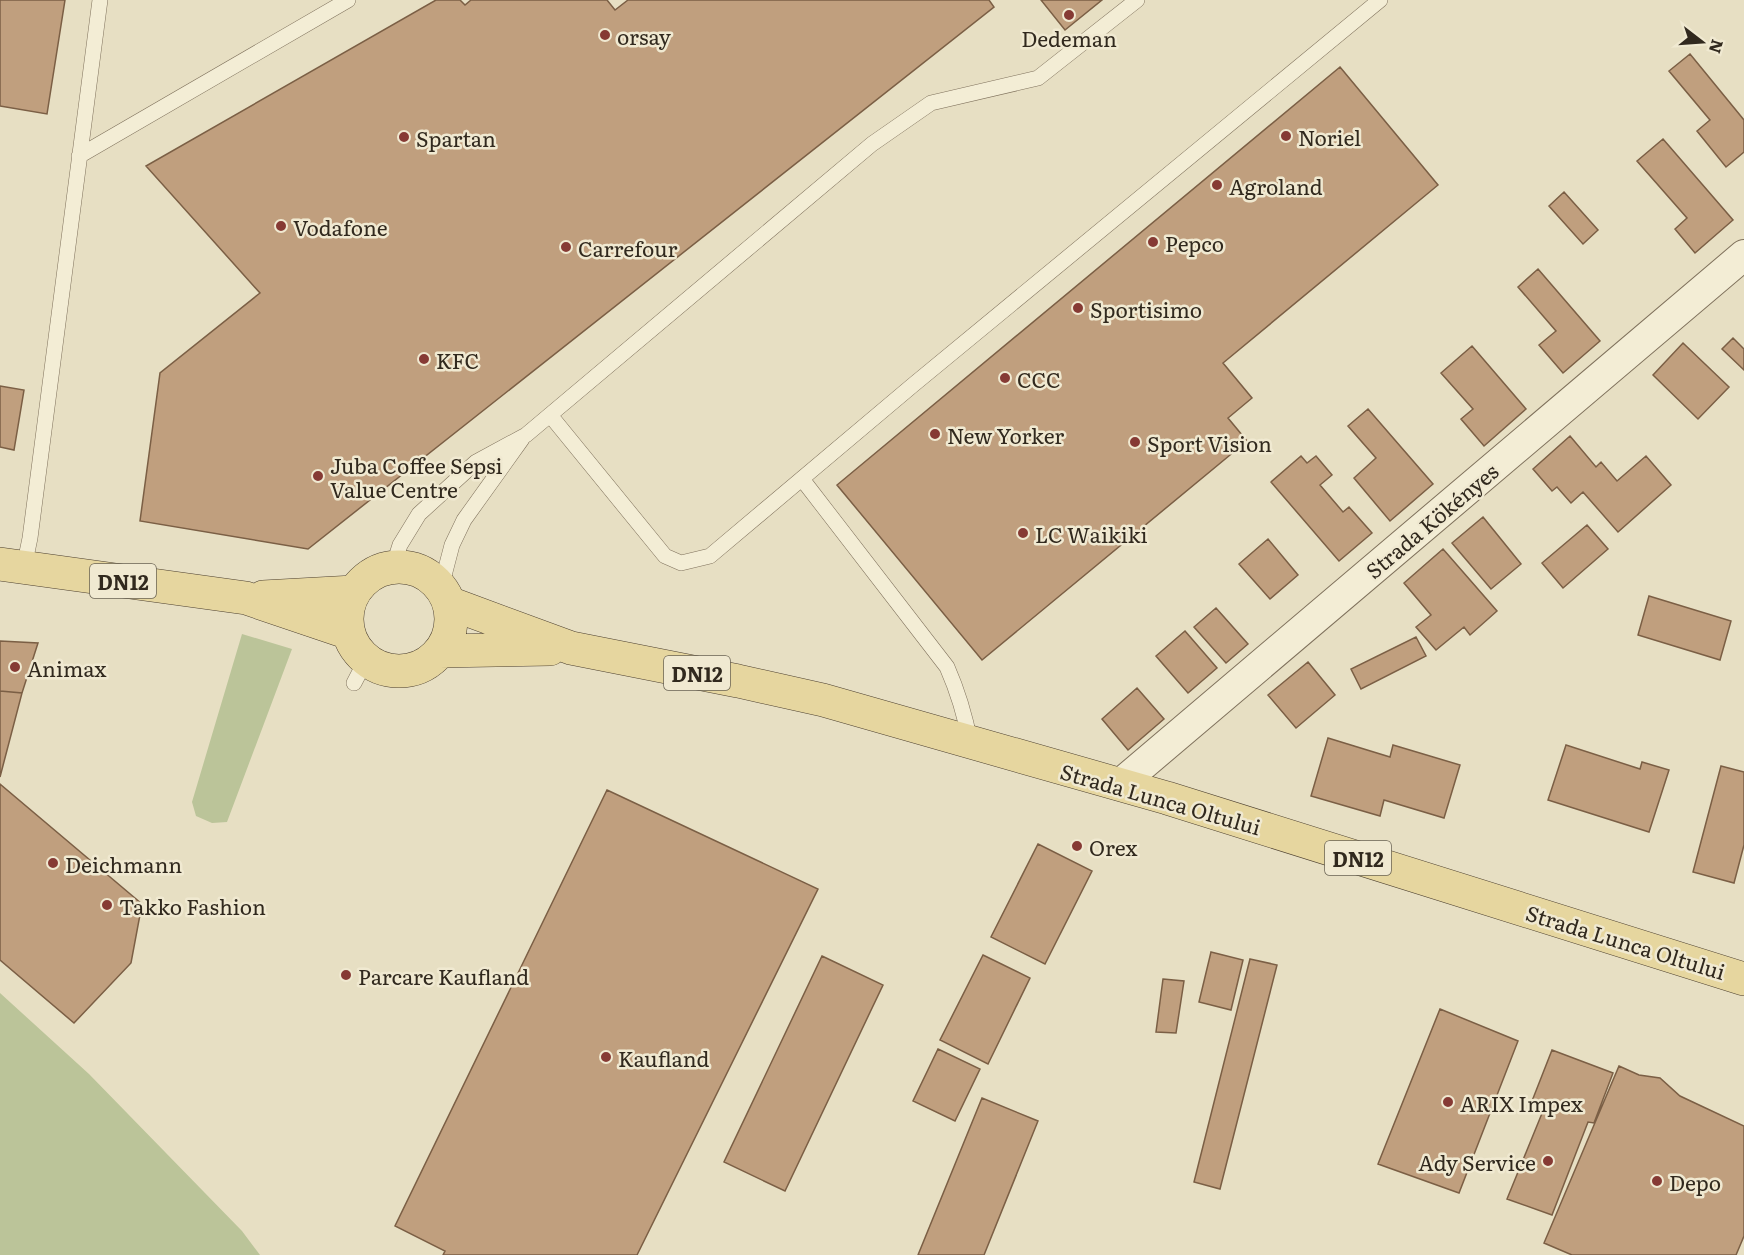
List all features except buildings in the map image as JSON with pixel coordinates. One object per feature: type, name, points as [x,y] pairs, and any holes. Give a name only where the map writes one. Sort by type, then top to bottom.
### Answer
[{"type":"main road","name":"DN12","points":[[12,565],[246,598]]},
{"type":"main road","points":[[445,595],[452,620],[448,636],[440,651],[429,662],[414,669],[397,672],[381,668],[360,672],[349,633],[347,616],[349,604],[354,592],[364,581],[377,571],[393,567],[411,568],[427,575],[445,595],[571,648]]},
{"type":"main road","points":[[246,598],[354,592]]},
{"type":"main road","points":[[246,598],[349,633]]},
{"type":"main road","name":"Strada Lunca Oltului","points":[[571,648],[707,674],[823,700],[1119,785],[1744,979]]},
{"type":"main road","points":[[440,651],[571,648]]},
{"type":"street","name":"Strada Kökényes","points":[[1119,785],[1744,255]]},
{"type":"lane","points":[[12,565],[30,537],[100,0]]},
{"type":"lane","points":[[80,156],[348,0]]},
{"type":"lane","points":[[393,567],[400,545],[419,514],[476,462],[526,435],[872,144],[931,103],[1038,78],[1137,0]]},
{"type":"lane","points":[[550,415],[665,556],[681,563],[711,556],[921,378],[1380,0]]},
{"type":"lane","points":[[445,595],[453,545],[464,520],[526,435]]},
{"type":"lane","points":[[802,479],[947,667],[965,713],[970,742]]},
{"type":"green space","points":[[242,634],[292,649],[227,822],[212,823],[196,816],[192,802]]},
{"type":"green space","points":[[0,993],[89,1074],[242,1231],[260,1255],[0,1255]]},
{"type":"place","name":"Dedeman","points":[[1069,15]]},
{"type":"place","name":"orsay","points":[[605,35]]},
{"type":"place","name":"Noriel","points":[[1286,136]]},
{"type":"place","name":"Spartan","points":[[404,137]]},
{"type":"place","name":"Agroland","points":[[1217,185]]},
{"type":"place","name":"Vodafone","points":[[281,226]]},
{"type":"place","name":"Pepco","points":[[1153,242]]},
{"type":"place","name":"Carrefour","points":[[566,247]]},
{"type":"place","name":"Sportisimo","points":[[1078,308]]},
{"type":"place","name":"KFC","points":[[424,359]]},
{"type":"place","name":"CCC","points":[[1005,378]]},
{"type":"place","name":"New Yorker","points":[[935,434]]},
{"type":"place","name":"Sport Vision","points":[[1135,442]]},
{"type":"place","name":"Juba Coffee Sepsi Value Centre","points":[[318,476]]},
{"type":"place","name":"LC Waikiki","points":[[1023,533]]},
{"type":"place","name":"Animax","points":[[15,667]]},
{"type":"place","name":"Orex","points":[[1077,846]]},
{"type":"place","name":"Deichmann","points":[[53,863]]},
{"type":"place","name":"Takko Fashion","points":[[107,905]]},
{"type":"place","name":"Parcare Kaufland","points":[[346,975]]},
{"type":"place","name":"Kaufland","points":[[606,1057]]},
{"type":"place","name":"ARIX Impex","points":[[1448,1102]]},
{"type":"place","name":"Ady Service","points":[[1548,1161]]},
{"type":"place","name":"Depo","points":[[1657,1181]]}]
